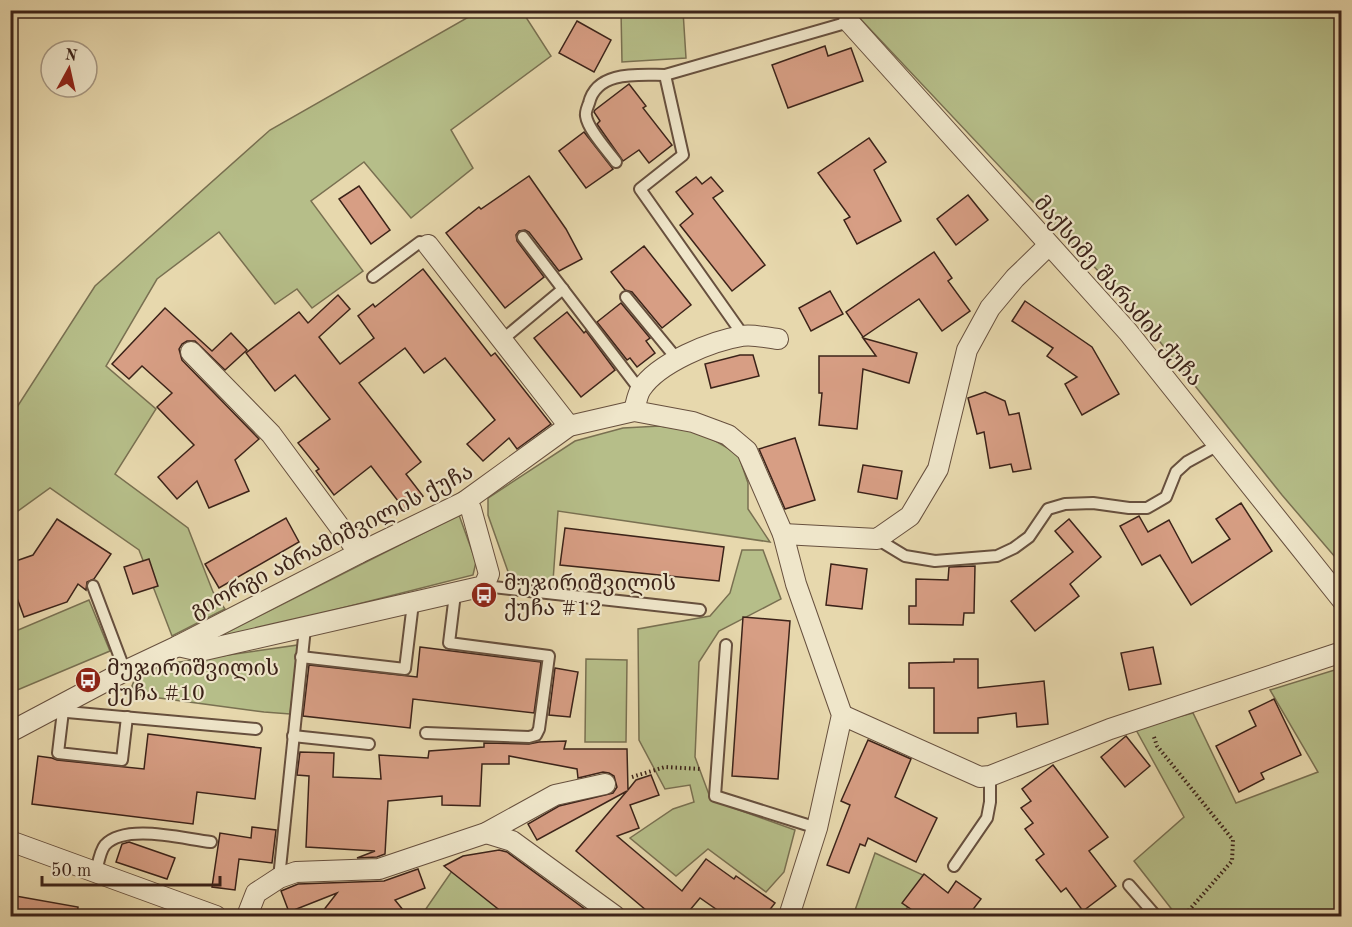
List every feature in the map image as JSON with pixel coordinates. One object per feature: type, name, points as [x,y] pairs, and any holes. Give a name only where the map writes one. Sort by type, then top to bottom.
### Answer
[{"type":"street","name":"მაქსიმე შარაძის ქუჩა","points":[[849,22],[1128,332],[1341,600]]},
{"type":"street","points":[[428,245],[569,426]]},
{"type":"street","points":[[783,534],[877,539],[910,516],[938,470],[967,350],[990,308],[1015,278],[1049,245]]},
{"type":"street","points":[[778,339],[743,335],[698,349],[677,359],[656,373],[640,390],[634,411],[693,422],[728,435],[747,451],[783,534],[796,584],[842,715],[817,828],[789,916]]},
{"type":"street","points":[[191,352],[271,434],[359,553]]},
{"type":"street","name":"გიორგი აბრამიშვილის ქუჩა","points":[[10,732],[59,711],[125,671],[464,502],[569,426],[634,411]]},
{"type":"street","points":[[178,646],[200,651],[483,586],[489,573],[487,562],[471,509],[464,502]]},
{"type":"street","points":[[842,715],[980,777],[990,776],[1110,729],[1341,652]]},
{"type":"street","points":[[247,916],[256,893],[296,872],[379,869],[486,833],[555,795],[605,784]]},
{"type":"street","points":[[486,833],[512,841],[615,916]]},
{"type":"street","points":[[10,841],[216,916]]},
{"type":"lane","points":[[616,162],[591,128],[585,115],[590,97],[603,81],[624,75],[665,75],[849,22]]},
{"type":"lane","points":[[665,75],[684,154],[640,189],[743,335]]},
{"type":"lane","points":[[524,237],[640,390]]},
{"type":"lane","points":[[373,277],[420,242],[428,245]]},
{"type":"lane","points":[[502,340],[563,289]]},
{"type":"lane","points":[[626,297],[677,359]]},
{"type":"lane","points":[[877,539],[905,556],[935,561],[997,556],[1014,548],[1029,537],[1048,509],[1065,504],[1094,503],[1147,508],[1166,497],[1176,472],[1187,462],[1218,445]]},
{"type":"lane","points":[[93,586],[125,671]]},
{"type":"lane","points":[[483,586],[699,610]]},
{"type":"lane","points":[[426,733],[529,737],[536,735],[539,729],[549,656],[449,643],[455,594]]},
{"type":"lane","points":[[301,657],[405,669],[413,603]]},
{"type":"lane","points":[[279,879],[304,628]]},
{"type":"lane","points":[[726,645],[715,796],[817,828]]},
{"type":"lane","points":[[127,717],[122,760],[58,753],[59,711],[127,717],[256,729]]},
{"type":"lane","points":[[293,736],[369,744]]},
{"type":"lane","points":[[954,866],[987,818],[990,802],[990,776]]},
{"type":"lane","points":[[96,872],[103,847],[115,837],[133,833],[211,842]]},
{"type":"lane","points":[[1129,885],[1156,916]]},
{"type":"path","points":[[1147,717],[1157,746],[1233,840],[1232,861],[1184,916]]},
{"type":"path","points":[[632,777],[665,767],[683,766]]},
{"type":"green space","points":[[479,11],[522,11],[551,56],[451,130],[473,168],[411,218],[364,162],[311,201],[363,271],[312,308],[297,289],[275,304],[219,232],[157,279],[106,366],[156,409],[115,474],[188,528],[213,592],[225,609],[172,636],[139,550],[50,488],[11,516],[10,418],[95,286],[270,130]]},
{"type":"green space","points":[[621,11],[683,11],[686,58],[622,62]]},
{"type":"green space","points":[[853,11],[1341,11],[1341,564],[1282,495],[1133,308]]},
{"type":"green space","points":[[660,426],[700,432],[738,454],[748,483],[748,509],[770,542],[558,511],[553,581],[511,580],[488,515],[488,498],[575,441],[623,428]]},
{"type":"green space","points":[[459,515],[476,562],[473,575],[208,642]]},
{"type":"green space","points":[[742,550],[763,550],[781,599],[719,631],[699,662],[695,757],[711,800],[795,830],[784,872],[766,892],[708,849],[676,876],[630,838],[673,809],[694,802],[690,785],[665,789],[639,740],[638,629],[710,616],[730,593]]},
{"type":"green space","points":[[89,600],[110,651],[15,691],[11,680],[11,633]]},
{"type":"green space","points":[[298,645],[290,714],[137,695],[132,686],[136,676],[145,667]]},
{"type":"green space","points":[[586,659],[627,660],[626,742],[585,742]]},
{"type":"green space","points":[[1341,668],[1341,916],[1177,916],[1134,861],[1184,817],[1135,728],[1193,713],[1236,803],[1318,772],[1270,690]]},
{"type":"green space","points":[[875,853],[923,875],[903,916],[853,916]]},
{"type":"green space","points":[[452,871],[513,913],[510,916],[421,916]]},
{"type":"building","points":[[577,21],[611,40],[594,72],[559,53]]},
{"type":"building","points":[[825,46],[828,56],[851,48],[863,81],[788,108],[772,65]]},
{"type":"building","points":[[629,84],[646,106],[643,108],[672,145],[649,163],[639,150],[623,161],[597,124],[600,121],[595,110]]},
{"type":"building","points":[[584,132],[613,169],[586,188],[559,151]]},
{"type":"building","points":[[869,138],[886,162],[874,170],[901,221],[857,244],[844,220],[850,217],[818,173]]},
{"type":"building","points":[[529,176],[566,229],[582,259],[559,271],[529,232],[519,231],[516,235],[517,241],[544,277],[505,308],[446,233],[479,207],[481,209]]},
{"type":"building","points":[[696,177],[702,184],[711,177],[723,191],[713,198],[765,265],[732,291],[680,225],[693,214],[676,192]]},
{"type":"building","points":[[359,186],[390,230],[371,244],[339,199]]},
{"type":"building","points":[[968,195],[988,220],[956,245],[937,219]]},
{"type":"building","points":[[644,246],[691,305],[662,328],[632,292],[625,290],[611,272]]},
{"type":"building","points":[[934,252],[952,278],[948,281],[970,311],[942,331],[919,299],[863,337],[846,312]]},
{"type":"building","points":[[423,269],[491,356],[495,353],[551,424],[517,449],[509,438],[483,461],[467,444],[495,420],[445,358],[424,373],[405,348],[359,383],[421,462],[406,474],[423,496],[405,510],[371,466],[334,495],[316,471],[319,469],[298,443],[330,419],[295,375],[275,391],[246,353],[299,312],[308,323],[338,295],[350,309],[319,337],[340,364],[374,338],[358,316],[373,304],[375,307]]},
{"type":"building","points":[[830,291],[843,314],[811,331],[799,308]]},
{"type":"building","points":[[1025,301],[1092,347],[1119,394],[1082,415],[1065,384],[1077,377],[1047,356],[1053,348],[1012,321]]},
{"type":"building","points":[[621,303],[650,338],[646,341],[655,353],[637,367],[630,358],[627,360],[597,322]]},
{"type":"building","points":[[165,308],[212,351],[231,333],[247,350],[225,370],[195,341],[187,341],[179,349],[182,360],[259,439],[235,460],[249,491],[209,508],[197,481],[177,499],[158,477],[194,445],[157,407],[172,393],[142,366],[129,379],[112,364]]},
{"type":"building","points":[[567,312],[584,333],[586,331],[615,370],[581,397],[534,338]]},
{"type":"building","points":[[863,338],[917,353],[909,383],[863,369],[857,429],[819,425],[822,393],[819,393],[819,356],[876,356]]},
{"type":"building","points":[[740,355],[753,355],[759,376],[711,388],[705,364]]},
{"type":"building","points":[[985,392],[1005,401],[1009,415],[1019,413],[1031,469],[1013,472],[1011,464],[990,468],[984,432],[977,434],[968,398]]},
{"type":"building","points":[[795,438],[815,500],[785,509],[759,449]]},
{"type":"building","points":[[863,465],[902,471],[897,499],[858,492]]},
{"type":"building","points":[[1241,503],[1272,551],[1191,605],[1160,555],[1142,565],[1120,526],[1139,516],[1148,532],[1169,520],[1192,563],[1230,539],[1216,519]]},
{"type":"building","points":[[286,518],[299,542],[219,588],[205,564]]},
{"type":"building","points":[[57,519],[111,554],[94,579],[87,582],[86,590],[78,584],[67,602],[24,617],[10,579],[10,563],[33,555]]},
{"type":"building","points":[[1069,519],[1101,557],[1070,584],[1079,596],[1035,631],[1011,601],[1073,552],[1055,531]]},
{"type":"building","points":[[565,528],[724,547],[719,581],[560,565]]},
{"type":"building","points":[[149,559],[158,586],[133,594],[124,567]]},
{"type":"building","points":[[831,564],[867,569],[862,609],[826,605]]},
{"type":"building","points":[[975,566],[974,613],[964,613],[963,625],[909,624],[909,606],[916,606],[916,579],[948,580],[949,567]]},
{"type":"building","points":[[743,617],[790,621],[778,779],[732,776]]},
{"type":"building","points":[[420,647],[541,662],[534,713],[413,699],[410,728],[303,716],[309,665],[417,677]]},
{"type":"building","points":[[1153,647],[1161,684],[1129,690],[1121,653]]},
{"type":"building","points":[[954,659],[978,659],[978,688],[1044,681],[1048,724],[1017,727],[1016,713],[978,718],[978,733],[934,733],[934,688],[909,688],[909,663],[954,662]]},
{"type":"building","points":[[555,668],[578,672],[570,717],[549,715]]},
{"type":"building","points":[[1274,699],[1301,755],[1261,773],[1264,779],[1239,792],[1216,746],[1256,726],[1249,711]]},
{"type":"building","points":[[148,734],[261,748],[255,799],[197,792],[193,824],[32,804],[38,756],[144,769]]},
{"type":"building","points":[[1126,736],[1150,766],[1125,787],[1101,757]]},
{"type":"building","points":[[868,740],[911,759],[895,797],[937,818],[916,862],[868,838],[865,846],[860,844],[849,873],[827,865],[850,805],[841,801]]},
{"type":"building","points":[[566,741],[564,749],[627,749],[628,790],[636,780],[651,775],[659,795],[630,805],[639,828],[617,836],[682,891],[706,859],[734,879],[736,876],[775,903],[765,916],[726,916],[700,898],[685,916],[653,916],[576,851],[627,791],[537,840],[528,824],[559,806],[613,793],[617,787],[614,776],[603,772],[578,778],[577,769],[509,756],[509,764],[482,764],[480,806],[442,805],[442,796],[388,801],[385,854],[377,857],[357,858],[375,851],[306,847],[309,776],[297,775],[300,752],[334,753],[333,777],[381,779],[379,755],[428,758],[429,751],[484,747],[484,743],[529,744]]},
{"type":"building","points":[[1053,765],[1108,837],[1089,851],[1116,886],[1083,911],[1066,888],[1061,892],[1036,860],[1044,854],[1025,829],[1033,823],[1021,808],[1031,801],[1022,789]]},
{"type":"building","points":[[252,827],[276,830],[272,863],[239,859],[235,890],[212,887],[220,833],[251,838]]},
{"type":"building","points":[[129,842],[175,858],[167,879],[116,862],[122,844]]},
{"type":"building","points":[[499,850],[507,852],[586,910],[582,916],[507,916],[444,866],[463,856]]},
{"type":"building","points":[[418,869],[425,888],[395,900],[408,916],[319,916],[337,893],[289,912],[281,891],[298,884],[384,881]]},
{"type":"building","points":[[924,874],[948,893],[956,881],[981,899],[968,916],[921,916],[902,903]]},
{"type":"building","points":[[10,895],[78,907],[77,916],[10,916]]},
{"type":"place","name":"მუჯირიშვილის ქუჩა #12","points":[[484,595]]},
{"type":"place","name":"მუჯირიშვილის ქუჩა #10","points":[[88,680]]}]
